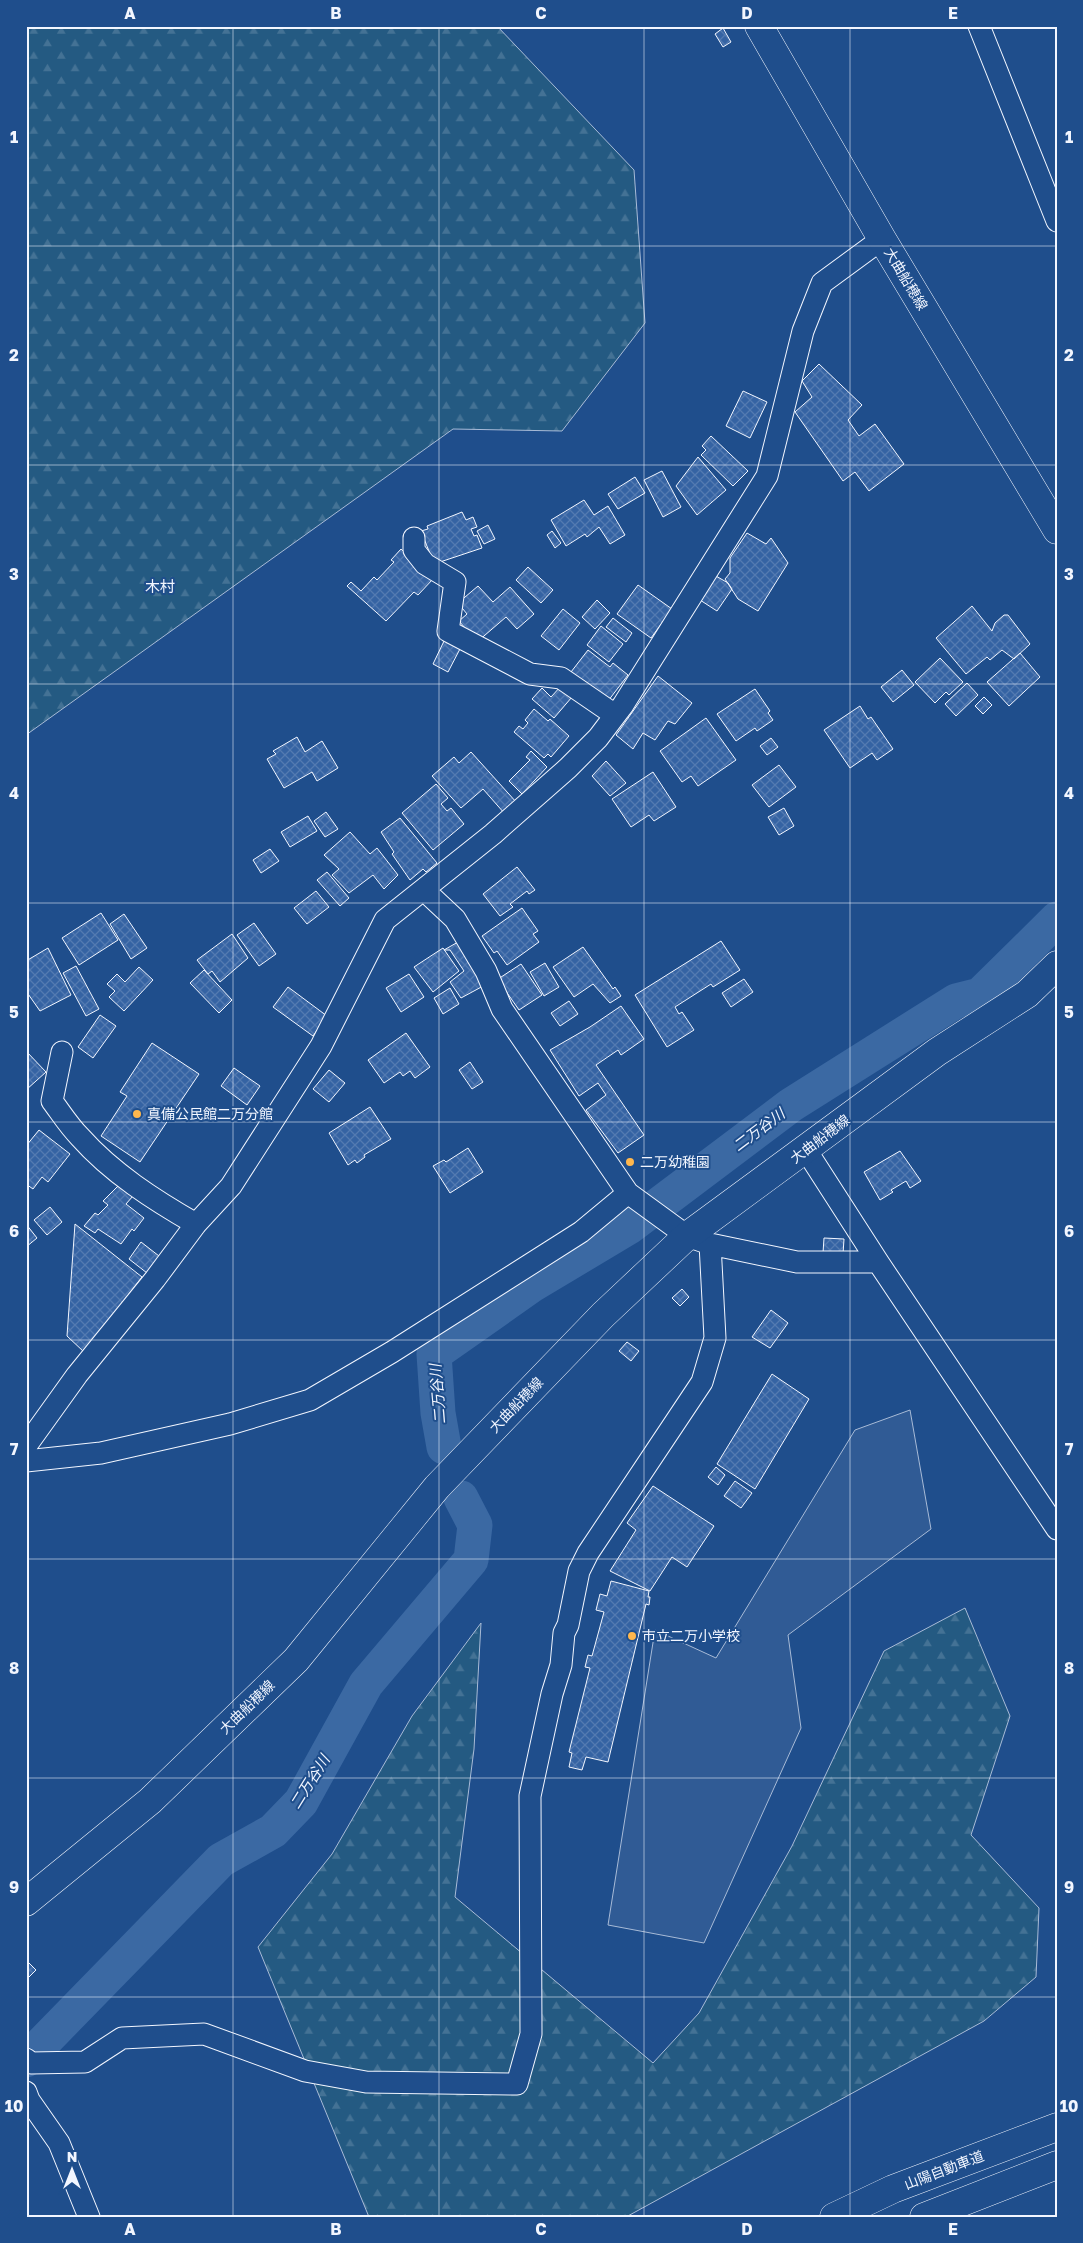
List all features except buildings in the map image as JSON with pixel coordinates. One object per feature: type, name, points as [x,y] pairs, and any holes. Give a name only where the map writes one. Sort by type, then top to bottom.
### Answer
[{"type":"main road","name":"大曲船穂線","points":[[759,26],[882,239],[1057,530]]},
{"type":"main road","name":"大曲船穂線","points":[[26,1902],[150,1801],[296,1660],[436,1487],[603,1315],[698,1240],[806,1150],[937,1052],[1027,994],[1057,965]]},
{"type":"main road","name":"山陽自動車道","points":[[834,2217],[893,2189],[1057,2127]]},
{"type":"main road","points":[[924,2217],[1057,2164]]},
{"type":"street","points":[[979,26],[1057,221]]},
{"type":"street","points":[[26,1446],[77,1375],[155,1279],[196,1224],[231,1186],[321,1046],[385,920],[424,890],[568,768],[598,738],[615,715],[767,476],[803,331],[822,283],[882,239]]},
{"type":"street","points":[[414,538],[414,550],[424,564],[456,582],[448,631],[530,674],[561,678],[615,715]]},
{"type":"street","points":[[424,890],[455,919],[486,971],[502,1009],[628,1193],[698,1240],[797,1262],[878,1262]]},
{"type":"street","points":[[62,1052],[52,1100],[79,1137],[114,1170],[165,1206],[196,1224]]},
{"type":"street","points":[[806,1150],[878,1262],[1057,1529]]},
{"type":"street","points":[[26,1461],[101,1453],[230,1424],[310,1400],[392,1352],[581,1232],[628,1193]]},
{"type":"street","points":[[28,2063],[85,2062],[122,2038],[204,2034],[305,2071],[366,2082],[517,2084],[532,2034],[530,1796],[552,1694],[561,1665],[564,1633],[568,1626],[579,1571],[588,1553],[702,1382],[715,1338],[698,1240]]},
{"type":"street","points":[[26,2092],[29,2100],[59,2143],[89,2217]]},
{"type":"green space","points":[[26,26],[497,26],[634,170],[645,323],[562,431],[453,429],[26,735]]},
{"type":"green space","points":[[965,1608],[1010,1716],[971,1835],[1039,1908],[1036,1977],[984,2021],[626,2217],[369,2217],[258,1947],[332,1854],[412,1716],[481,1623],[474,1749],[455,1897],[653,2063],[699,2013],[792,1846],[884,1651]]},
{"type":"shaded area","points":[[910,1410],[931,1529],[788,1635],[801,1728],[704,1943],[608,1925],[655,1630],[716,1658],[855,1430]]},
{"type":"waterway","name":"二万谷川","points":[[444,1447],[438,1413],[434,1354],[532,1285],[629,1227],[791,1105],[956,1001],[980,995],[1057,919]]},
{"type":"waterway","name":"二万谷川","points":[[26,2060],[221,1860],[273,1831],[301,1802],[366,1684],[471,1560],[475,1525],[461,1498]]},
{"type":"place","name":"真備公民館二万分館","points":[[137,1114]]},
{"type":"place","name":"二万幼稚園","points":[[630,1162]]},
{"type":"place","name":"市立二万小学校","points":[[632,1636]]},
{"type":"district","name":"木村","points":[[160,587]]}]
